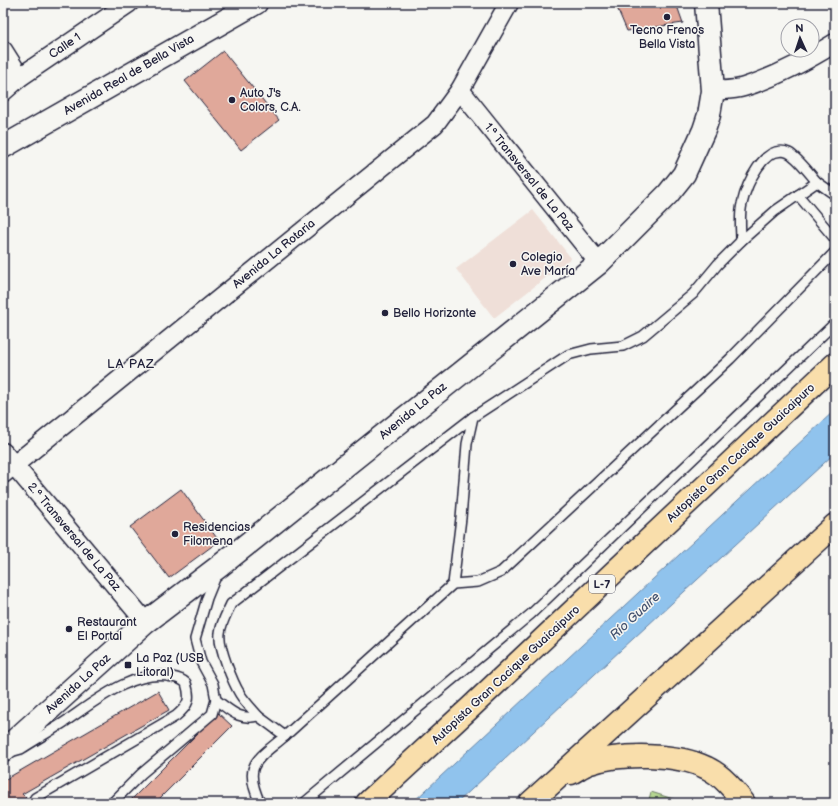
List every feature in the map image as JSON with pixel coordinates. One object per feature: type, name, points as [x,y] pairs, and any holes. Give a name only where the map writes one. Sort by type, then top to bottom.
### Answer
[{"type":"highway","name":"Autopista Gran Cacique Guaicaipuro","points":[[367,803],[835,364]]},
{"type":"highway","points":[[530,803],[835,524]]},
{"type":"highway","points":[[552,783],[590,763],[634,756],[661,756],[690,761],[708,768],[731,785],[744,803]]},
{"type":"main road","name":"Avenida Real de Bella Vista","points":[[3,147],[256,3]]},
{"type":"main road","name":"Avenida La Paz","points":[[3,753],[145,624],[599,263],[668,194],[684,174],[704,130],[709,115],[713,91],[705,5]]},
{"type":"street","name":"Calle 1","points":[[3,92],[20,77],[129,3]]},
{"type":"street","name":"Avenida La Rotaria","points":[[7,464],[435,124],[460,90],[509,3]]},
{"type":"street","points":[[713,91],[742,87],[782,72],[816,56],[835,43]]},
{"type":"street","points":[[3,50],[20,77]]},
{"type":"street","name":"1.ª Transversal de La Paz","points":[[460,90],[599,263]]},
{"type":"street","name":"2.ª Transversal de La Paz","points":[[7,464],[138,613],[145,624]]},
{"type":"lane","points":[[740,241],[742,205],[750,180],[765,159],[772,153],[779,152],[789,154],[797,160],[817,182],[834,193]]},
{"type":"lane","points":[[285,736],[258,716],[240,694],[220,644],[220,634],[224,619],[231,604],[473,417],[568,354],[591,349],[623,346],[643,336],[693,294],[740,241],[775,211],[817,182]]},
{"type":"lane","points":[[798,195],[835,239]]},
{"type":"lane","points":[[260,803],[253,788],[251,771],[259,758],[453,584],[478,582],[501,572],[730,359],[835,252]]},
{"type":"lane","points":[[304,803],[531,614],[835,323]]},
{"type":"lane","points":[[453,584],[461,518],[467,444],[473,417]]},
{"type":"lane","points":[[112,803],[141,774],[212,714],[216,700],[213,684],[200,662],[195,639],[207,598],[221,565]]},
{"type":"lane","points":[[3,753],[21,748],[94,702],[131,681],[147,676],[162,675],[178,678],[186,683],[190,694],[184,710],[35,798],[32,803]]},
{"type":"lane","points":[[216,700],[239,717],[258,716]]},
{"type":"shaded area","name":"Colegio Ave María","points":[[533,210],[571,258],[494,318],[456,269]]},
{"type":"green space","points":[[651,792],[686,803],[648,803]]},
{"type":"water","name":"Río Guaire","points":[[835,410],[835,453],[457,803],[412,803]]},
{"type":"building","points":[[615,3],[676,3],[683,23],[627,31]]},
{"type":"building","name":"Auto J's Colors, C.A.","points":[[223,51],[279,120],[241,150],[185,81]]},
{"type":"building","name":"Residencias Filomena","points":[[181,489],[219,541],[169,578],[130,527]]},
{"type":"building","points":[[158,691],[169,710],[22,794],[31,803],[3,803],[3,782],[6,779]]},
{"type":"building","points":[[218,713],[232,726],[155,803],[128,803]]},
{"type":"place","name":"Tecno Frenos Bella Vista","points":[[667,17]]},
{"type":"place","name":"Auto J's Colors, C.A.","points":[[232,100]]},
{"type":"place","name":"Colegio Ave María","points":[[513,264]]},
{"type":"place","name":"Bello Horizonte","points":[[385,313]]},
{"type":"place","name":"Residencias Filomena","points":[[175,534]]},
{"type":"place","name":"Restaurant El Portal","points":[[69,629]]},
{"type":"place","name":"La Paz (USB Litoral)","points":[[128,665]]},
{"type":"district","name":"LA PAZ","points":[[131,364]]}]
